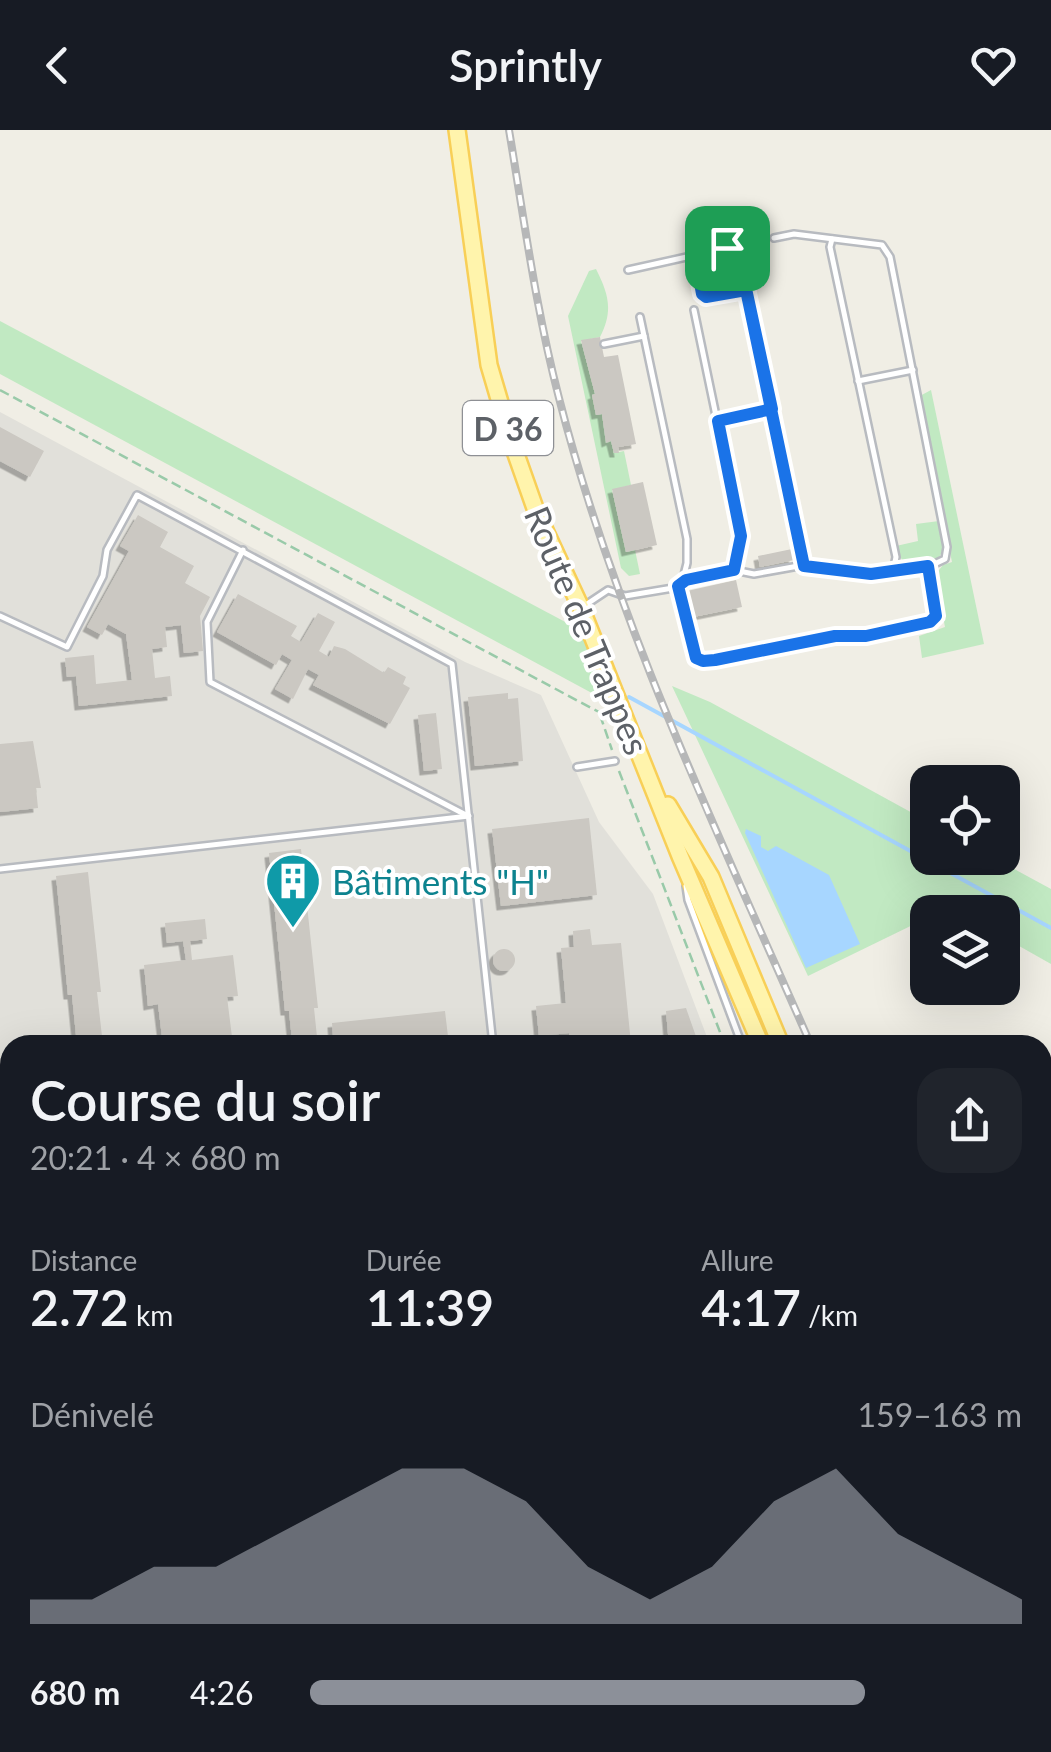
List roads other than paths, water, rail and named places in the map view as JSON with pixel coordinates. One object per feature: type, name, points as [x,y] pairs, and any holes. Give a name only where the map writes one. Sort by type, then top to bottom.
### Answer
[{"type":"main road","name":"Route de Trappes","points":[[457,130],[489,366],[536,511],[651,778]]},
{"type":"main road","name":"D 36","points":[[651,778],[757,1035]]},
{"type":"main road","name":"D 36","points":[[651,778],[711,878],[776,1035]]},
{"type":"lane","points":[[581,608],[608,590],[625,596],[734,570],[754,574],[804,566],[871,574],[928,566],[944,559],[947,548],[885,249],[882,245],[794,234],[774,238]]},
{"type":"lane","points":[[832,239],[830,247],[896,557],[893,572]]},
{"type":"lane","points":[[628,270],[732,249],[740,261],[804,566]]},
{"type":"lane","points":[[695,255],[706,297],[746,290]]},
{"type":"lane","points":[[694,310],[741,536],[734,570]]},
{"type":"lane","points":[[640,317],[686,539],[687,563],[680,585],[696,658],[703,661],[835,636],[866,636],[930,622],[936,616],[936,608],[928,566]]},
{"type":"lane","points":[[604,344],[644,336]]},
{"type":"lane","points":[[858,381],[912,370]]},
{"type":"lane","points":[[718,421],[772,409]]},
{"type":"lane","points":[[0,616],[67,647],[103,576],[107,550],[137,495],[452,664],[492,1035]]},
{"type":"lane","points":[[242,550],[206,622],[210,682],[469,816]]},
{"type":"lane","points":[[576,766],[616,761]]},
{"type":"lane","points":[[0,869],[469,816]]},
{"type":"lane","points":[[683,863],[688,900],[738,1035]]},
{"type":"water","points":[[746,829],[761,836],[761,847],[768,851],[776,846],[829,875],[860,944],[806,968]]},
{"type":"waterway","points":[[629,697],[1051,928]]},
{"type":"railway","points":[[509,130],[551,365],[609,564],[705,806],[807,1035]]},
{"type":"place","name":"Bâtiments \"H\"","points":[[293,930]]}]
